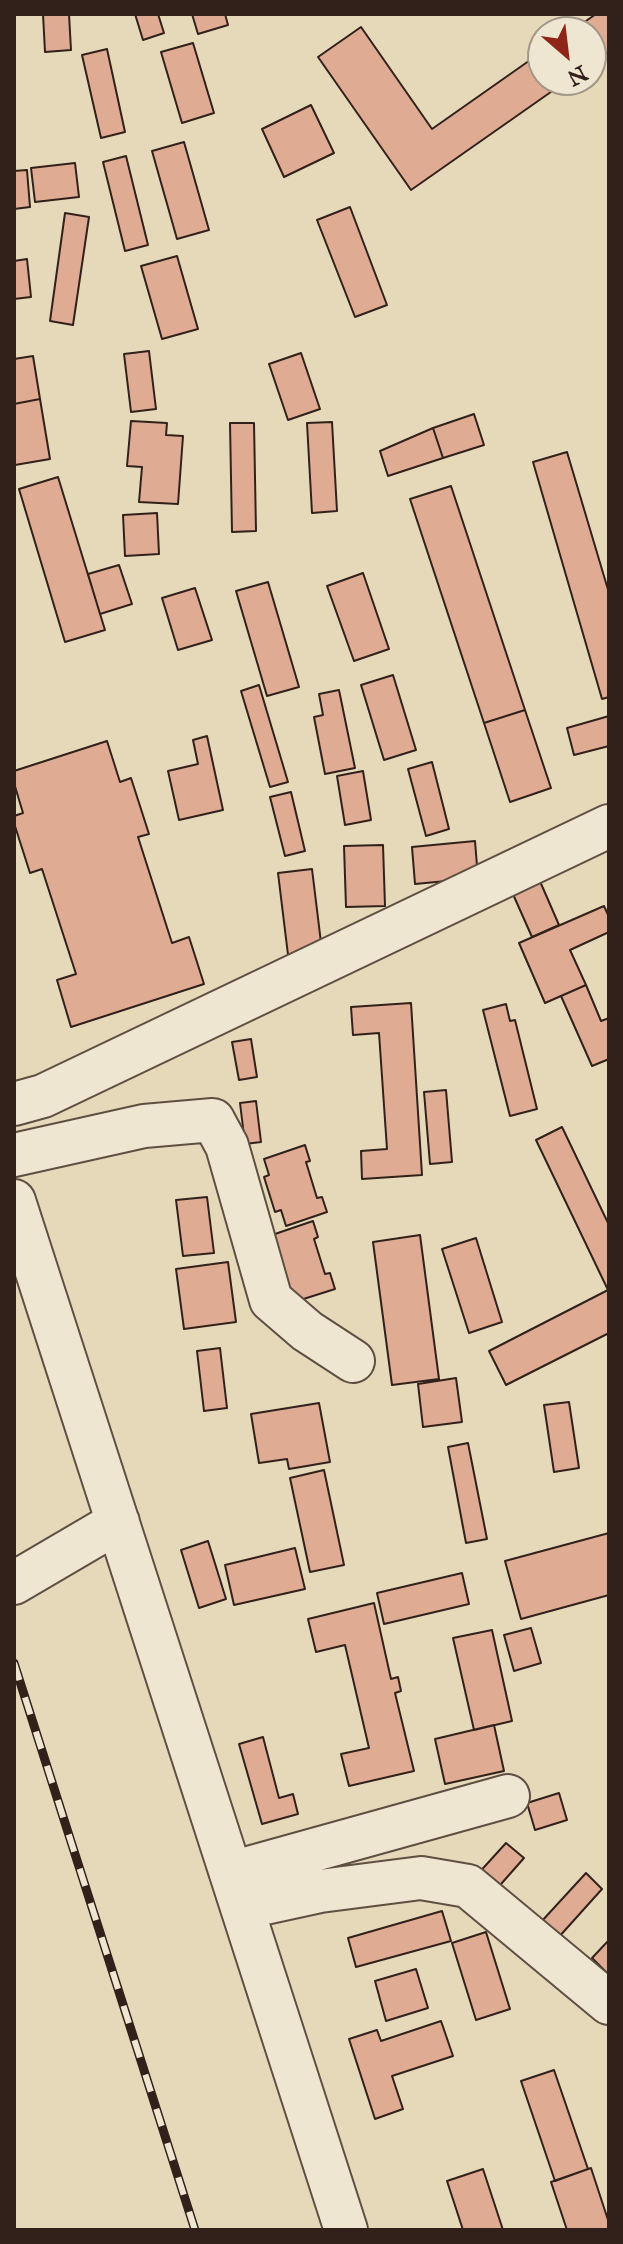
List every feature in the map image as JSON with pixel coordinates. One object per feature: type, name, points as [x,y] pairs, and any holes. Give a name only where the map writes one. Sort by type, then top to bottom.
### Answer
[{"type":"street","points":[[14,1104],[57,1090],[609,826]]},
{"type":"street","points":[[14,1155],[144,1126],[213,1120],[227,1146],[271,1300],[307,1331],[353,1361]]},
{"type":"street","points":[[14,1201],[346,2230]]},
{"type":"street","points":[[14,1583],[118,1522]]},
{"type":"street","points":[[236,1890],[508,1796]]},
{"type":"street","points":[[236,1890],[320,1891],[421,1878],[468,1886],[609,2003]]},
{"type":"building","points":[[43,14],[69,14],[71,50],[45,52]]},
{"type":"building","points":[[135,14],[158,14],[164,33],[143,40]]},
{"type":"building","points":[[192,14],[225,14],[228,25],[198,34]]},
{"type":"building","points":[[609,14],[607,52],[607,16],[593,16]]},
{"type":"building","points":[[361,27],[432,129],[527,62],[527,96],[545,96],[411,190],[318,57]]},
{"type":"building","points":[[193,43],[214,113],[182,123],[161,52]]},
{"type":"building","points":[[107,49],[125,132],[101,138],[82,55]]},
{"type":"building","points":[[311,105],[334,153],[284,177],[262,129]]},
{"type":"building","points":[[184,142],[209,230],[177,239],[152,151]]},
{"type":"building","points":[[126,156],[148,245],[125,251],[103,162]]},
{"type":"building","points":[[75,163],[79,197],[35,202],[31,168]]},
{"type":"building","points":[[27,170],[30,207],[14,209],[14,171]]},
{"type":"building","points":[[350,207],[387,305],[355,317],[317,220]]},
{"type":"building","points":[[65,213],[89,217],[73,325],[50,321]]},
{"type":"building","points":[[177,256],[198,329],[162,339],[141,266]]},
{"type":"building","points":[[27,259],[31,297],[14,299],[14,261]]},
{"type":"building","points":[[149,351],[156,409],[131,412],[124,354]]},
{"type":"building","points":[[301,353],[320,409],[288,420],[269,364]]},
{"type":"building","points":[[33,356],[40,399],[14,404],[14,359]]},
{"type":"building","points":[[40,399],[50,459],[15,465],[14,404]]},
{"type":"building","points":[[474,414],[484,445],[443,458],[433,428]]},
{"type":"building","points":[[131,421],[167,423],[166,435],[183,436],[178,504],[139,502],[142,467],[127,466]]},
{"type":"building","points":[[332,422],[337,511],[312,513],[307,423]]},
{"type":"building","points":[[230,423],[254,423],[256,531],[232,532]]},
{"type":"building","points":[[433,428],[443,458],[388,476],[380,451]]},
{"type":"building","points":[[567,452],[609,593],[609,697],[602,699],[533,462]]},
{"type":"building","points":[[58,477],[105,630],[65,642],[19,489]]},
{"type":"building","points":[[451,486],[525,710],[484,723],[410,499]]},
{"type":"building","points":[[157,513],[159,554],[125,556],[123,515]]},
{"type":"building","points":[[119,565],[132,604],[100,614],[88,574]]},
{"type":"building","points":[[363,573],[389,649],[354,661],[327,586]]},
{"type":"building","points":[[268,582],[299,687],[267,696],[236,591]]},
{"type":"building","points":[[195,588],[212,640],[178,650],[162,598]]},
{"type":"building","points":[[393,675],[416,750],[384,760],[361,685]]},
{"type":"building","points":[[259,685],[288,782],[270,787],[241,691]]},
{"type":"building","points":[[339,690],[355,768],[325,774],[314,717],[323,715],[319,694]]},
{"type":"building","points":[[525,710],[551,788],[510,802],[484,723]]},
{"type":"building","points":[[609,716],[609,746],[574,755],[567,728]]},
{"type":"building","points":[[207,736],[223,810],[179,820],[168,771],[198,764],[193,740]]},
{"type":"building","points":[[107,741],[120,782],[131,778],[149,834],[138,837],[172,943],[189,937],[204,984],[71,1027],[57,980],[76,974],[42,869],[30,873],[14,823],[14,816],[23,813],[14,783],[14,771]]},
{"type":"building","points":[[432,762],[449,829],[426,836],[408,769]]},
{"type":"building","points":[[363,771],[371,820],[345,825],[337,776]]},
{"type":"building","points":[[291,792],[305,851],[285,856],[270,797]]},
{"type":"building","points":[[475,841],[478,878],[415,884],[412,847]]},
{"type":"building","points":[[383,845],[385,906],[346,907],[344,846]]},
{"type":"building","points":[[312,869],[323,959],[289,963],[278,873]]},
{"type":"building","points":[[539,879],[559,925],[532,937],[512,892]]},
{"type":"building","points":[[604,906],[609,917],[609,932],[570,950],[586,985],[545,1003],[519,943]]},
{"type":"building","points":[[586,985],[601,1021],[609,1018],[609,1059],[592,1066],[561,996]]},
{"type":"building","points":[[411,1003],[422,1175],[362,1179],[361,1151],[387,1149],[379,1033],[353,1035],[351,1007]]},
{"type":"building","points":[[506,1004],[510,1021],[515,1020],[537,1109],[510,1116],[483,1010]]},
{"type":"building","points":[[251,1039],[257,1077],[239,1080],[232,1042]]},
{"type":"building","points":[[446,1090],[452,1162],[430,1164],[424,1092]]},
{"type":"building","points":[[256,1101],[261,1142],[245,1144],[240,1103]]},
{"type":"building","points":[[562,1127],[609,1225],[608,1290],[536,1140]]},
{"type":"building","points":[[305,1145],[310,1161],[306,1162],[317,1198],[322,1197],[327,1212],[286,1226],[281,1210],[275,1212],[264,1177],[269,1175],[264,1159]]},
{"type":"building","points":[[207,1197],[214,1253],[183,1256],[176,1200]]},
{"type":"building","points":[[313,1221],[318,1237],[314,1239],[325,1274],[330,1273],[335,1289],[294,1302],[272,1235]]},
{"type":"building","points":[[420,1235],[439,1379],[392,1385],[373,1242]]},
{"type":"building","points":[[476,1238],[502,1322],[469,1333],[442,1249]]},
{"type":"building","points":[[228,1262],[236,1322],[184,1329],[176,1269]]},
{"type":"building","points":[[608,1290],[609,1333],[506,1385],[489,1351]]},
{"type":"building","points":[[220,1348],[227,1408],[204,1411],[197,1351]]},
{"type":"building","points":[[456,1378],[462,1422],[423,1427],[418,1384]]},
{"type":"building","points":[[569,1402],[579,1468],[554,1472],[544,1405]]},
{"type":"building","points":[[319,1403],[330,1462],[289,1469],[287,1459],[259,1463],[251,1414]]},
{"type":"building","points":[[468,1443],[487,1539],[466,1543],[448,1447]]},
{"type":"building","points":[[324,1470],[344,1565],[310,1572],[290,1478]]},
{"type":"building","points":[[609,1533],[609,1595],[521,1619],[505,1561]]},
{"type":"building","points":[[208,1541],[226,1599],[199,1608],[181,1550]]},
{"type":"building","points":[[295,1548],[305,1589],[234,1605],[225,1565]]},
{"type":"building","points":[[462,1573],[469,1604],[384,1624],[377,1593]]},
{"type":"building","points":[[374,1603],[391,1679],[398,1677],[401,1691],[395,1693],[414,1771],[349,1786],[341,1754],[369,1748],[345,1645],[316,1652],[308,1619]]},
{"type":"building","points":[[531,1628],[541,1663],[514,1671],[504,1635]]},
{"type":"building","points":[[492,1630],[512,1721],[474,1730],[453,1638]]},
{"type":"building","points":[[494,1725],[504,1771],[445,1784],[435,1739]]},
{"type":"building","points":[[263,1737],[279,1798],[293,1794],[298,1814],[262,1824],[239,1744]]},
{"type":"building","points":[[559,1793],[567,1820],[535,1830],[527,1803]]},
{"type":"building","points":[[506,1843],[524,1858],[494,1892],[476,1876]]},
{"type":"building","points":[[586,1873],[602,1889],[558,1938],[541,1922]]},
{"type":"building","points":[[442,1911],[451,1941],[356,1967],[348,1938]]},
{"type":"building","points":[[486,1932],[510,2009],[476,2020],[452,1943]]},
{"type":"building","points":[[609,1940],[609,1975],[592,1958]]},
{"type":"building","points":[[416,1969],[428,2008],[386,2021],[375,1981]]},
{"type":"building","points":[[441,2021],[453,2056],[392,2076],[403,2109],[375,2119],[349,2039],[377,2030],[381,2041]]},
{"type":"building","points":[[554,2070],[588,2169],[555,2181],[521,2081]]},
{"type":"building","points":[[591,2168],[609,2230],[567,2230],[551,2182]]},
{"type":"building","points":[[483,2169],[503,2230],[463,2230],[447,2181]]},
{"type":"railway","points":[[14,1663],[195,2230]]}]
